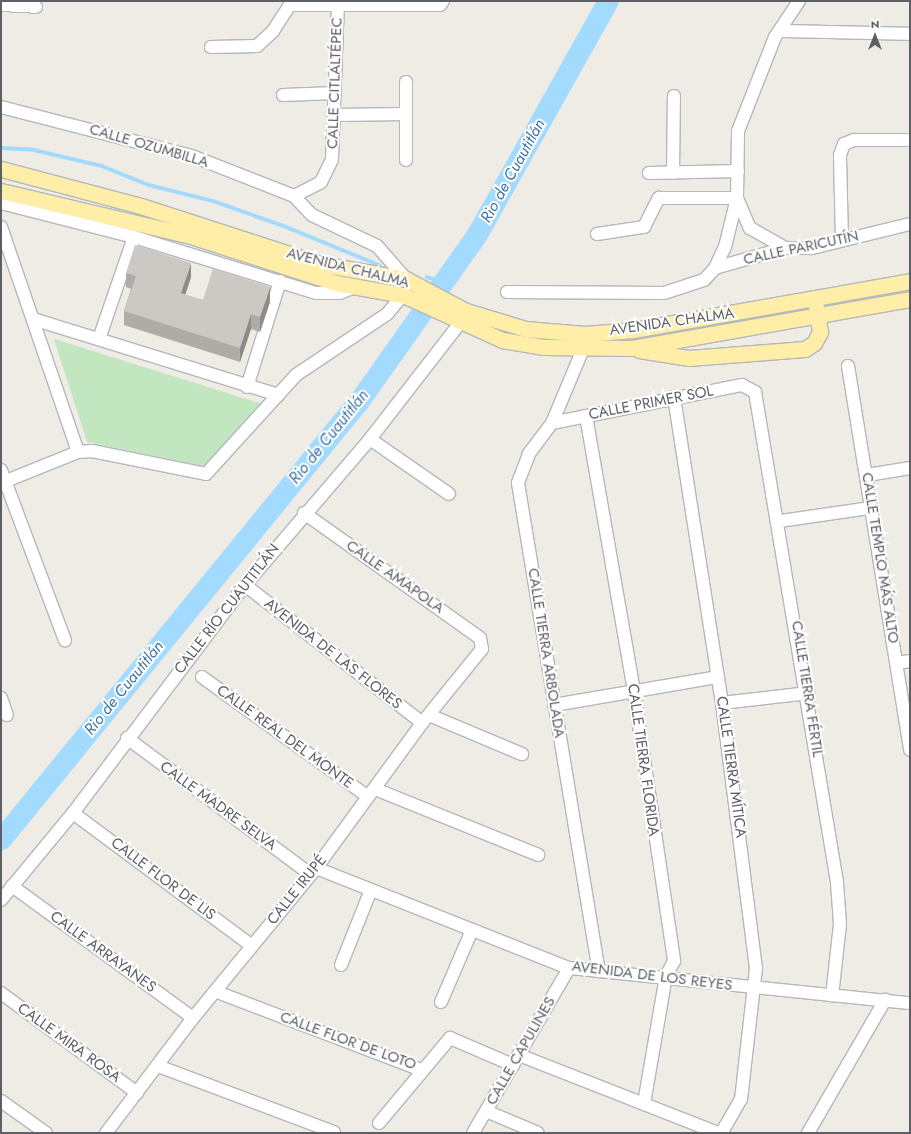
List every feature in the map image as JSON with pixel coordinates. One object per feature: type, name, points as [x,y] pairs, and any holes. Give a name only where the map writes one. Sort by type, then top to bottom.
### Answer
[{"type":"main road","name":"AVENIDA CHALMA","points":[[1,169],[141,206],[321,264],[403,275],[422,296],[436,303],[526,329],[585,334],[633,330],[910,281]]},
{"type":"main road","name":"AVENIDA CHALMA","points":[[1,191],[184,235],[328,281],[403,295],[422,296]]},
{"type":"main road","points":[[632,348],[689,358],[806,349],[814,343],[820,332],[814,298]]},
{"type":"main road","name":"AVENIDA CHALMA","points":[[436,303],[460,323],[502,340],[583,349],[632,348],[818,317],[910,299]]},
{"type":"street","points":[[211,47],[257,46],[273,31],[290,5],[337,3],[440,5],[443,1]]},
{"type":"street","points":[[715,268],[725,247],[737,198],[738,131],[754,86],[780,31],[799,1]]},
{"type":"street","name":"CALLE CITLALTÉPEC","points":[[294,196],[321,182],[329,171],[336,115],[337,3]]},
{"type":"street","points":[[1,5],[36,7]]},
{"type":"street","points":[[780,31],[910,34]]},
{"type":"street","points":[[406,82],[404,114],[406,160]]},
{"type":"street","points":[[283,95],[335,94]]},
{"type":"street","points":[[673,173],[674,96]]},
{"type":"street","name":"CALLE OZUMBILLA","points":[[1,108],[192,156],[294,196]]},
{"type":"street","points":[[336,115],[404,114]]},
{"type":"street","points":[[842,239],[840,155],[844,144],[854,140],[909,140]]},
{"type":"street","points":[[649,173],[738,171]]},
{"type":"street","points":[[294,196],[312,215],[377,246],[390,258],[403,275]]},
{"type":"street","points":[[597,234],[644,227],[659,198],[737,198]]},
{"type":"street","points":[[737,198],[750,228],[785,248]]},
{"type":"street","points":[[1,203],[134,237],[280,282],[330,294],[358,286]]},
{"type":"street","name":"CALLE PARICUTÍN","points":[[507,292],[664,293],[704,280],[715,268],[785,248],[812,248],[842,239],[910,224]]},
{"type":"street","points":[[1,227],[78,452]]},
{"type":"street","points":[[100,340],[134,237]]},
{"type":"street","points":[[247,387],[280,282]]},
{"type":"street","points":[[65,640],[2,478],[78,452],[103,453],[206,474],[278,395],[317,359],[387,314],[403,295]]},
{"type":"street","points":[[33,318],[247,387],[278,395]]},
{"type":"street","name":"CALLE RÍO CUAUTITLÁN","points":[[1,900],[73,813],[126,738],[245,585],[304,513],[370,439],[460,323]]},
{"type":"street","name":"CALLE TIERRA ARBOLADA","points":[[583,349],[552,423],[529,454],[518,483],[599,971]]},
{"type":"street","name":"CALLE TEMPLO MÁS ALTO","points":[[848,366],[867,476],[870,508],[897,662],[910,750]]},
{"type":"street","name":"CALLE PRIMER SOL","points":[[552,423],[674,398],[750,386]]},
{"type":"street","name":"CALLE TIERRA FÉRTIL","points":[[750,386],[756,392],[780,521],[837,883],[840,924],[832,996]]},
{"type":"street","name":"CALLE TIERRA MÍTICA","points":[[674,398],[722,704],[754,936],[756,968],[752,988],[741,1098],[721,1133]]},
{"type":"street","name":"CALLE TIERRA FLORIDA","points":[[586,416],[634,692],[674,961],[666,976],[644,1103]]},
{"type":"street","points":[[370,439],[449,494]]},
{"type":"street","points":[[867,476],[910,468]]},
{"type":"street","points":[[780,521],[870,508]]},
{"type":"street","name":"CALLE AMAPOLA","points":[[304,513],[484,644]]},
{"type":"street","name":"AVENIDA DE LAS FLORES","points":[[245,585],[425,719],[522,754]]},
{"type":"street","name":"CALLE IRUPÉ","points":[[106,1133],[193,1018],[217,992],[313,870],[425,719],[484,644]]},
{"type":"street","points":[[897,662],[910,661]]},
{"type":"street","points":[[554,705],[717,677]]},
{"type":"street","name":"CALLE REAL DEL MONTE","points":[[202,678],[371,792],[538,855]]},
{"type":"street","points":[[722,704],[808,693]]},
{"type":"street","points":[[1,698],[7,715]]},
{"type":"street","name":"CALLE MADRE SELVA","points":[[126,738],[313,870]]},
{"type":"street","name":"CALLE FLOR DE LIS","points":[[73,813],[252,946]]},
{"type":"street","name":"AVENIDA DE LOS REYES","points":[[313,870],[569,968],[666,976],[752,988],[910,1003]]},
{"type":"street","name":"CALLE ARRAYANES","points":[[12,886],[193,1018]]},
{"type":"street","points":[[341,965],[370,892]]},
{"type":"street","points":[[441,1002],[472,930]]},
{"type":"street","name":"CALLE CAPULINES","points":[[473,1133],[569,968]]},
{"type":"street","name":"CALLE FLOR DE LOTO","points":[[217,992],[421,1070],[450,1038],[516,1060]]},
{"type":"street","name":"CALLE MIRA ROSA","points":[[1,993],[137,1093]]},
{"type":"street","points":[[808,1133],[885,1000]]},
{"type":"street","points":[[516,1060],[644,1103],[718,1133]]},
{"type":"street","points":[[158,1066],[334,1132]]},
{"type":"street","points":[[379,1123],[421,1070]]},
{"type":"street","points":[[1,1101],[46,1133]]},
{"type":"street","points":[[486,1111],[538,1133]]},
{"type":"green space","points":[[54,339],[266,405],[208,467],[87,442]]},
{"type":"building","points":[[135,245],[191,263],[181,293],[203,300],[213,269],[270,287],[260,317],[251,314],[240,348],[124,311],[136,276],[126,273]]},
{"type":"waterway","name":"Rio de Cuautitlán","points":[[1,839],[361,398],[477,234],[608,1]]},
{"type":"waterway","points":[[1,148],[34,150],[102,166],[149,185],[213,201],[284,226],[379,265]]},
{"type":"waterway","points":[[427,277],[443,282]]}]
